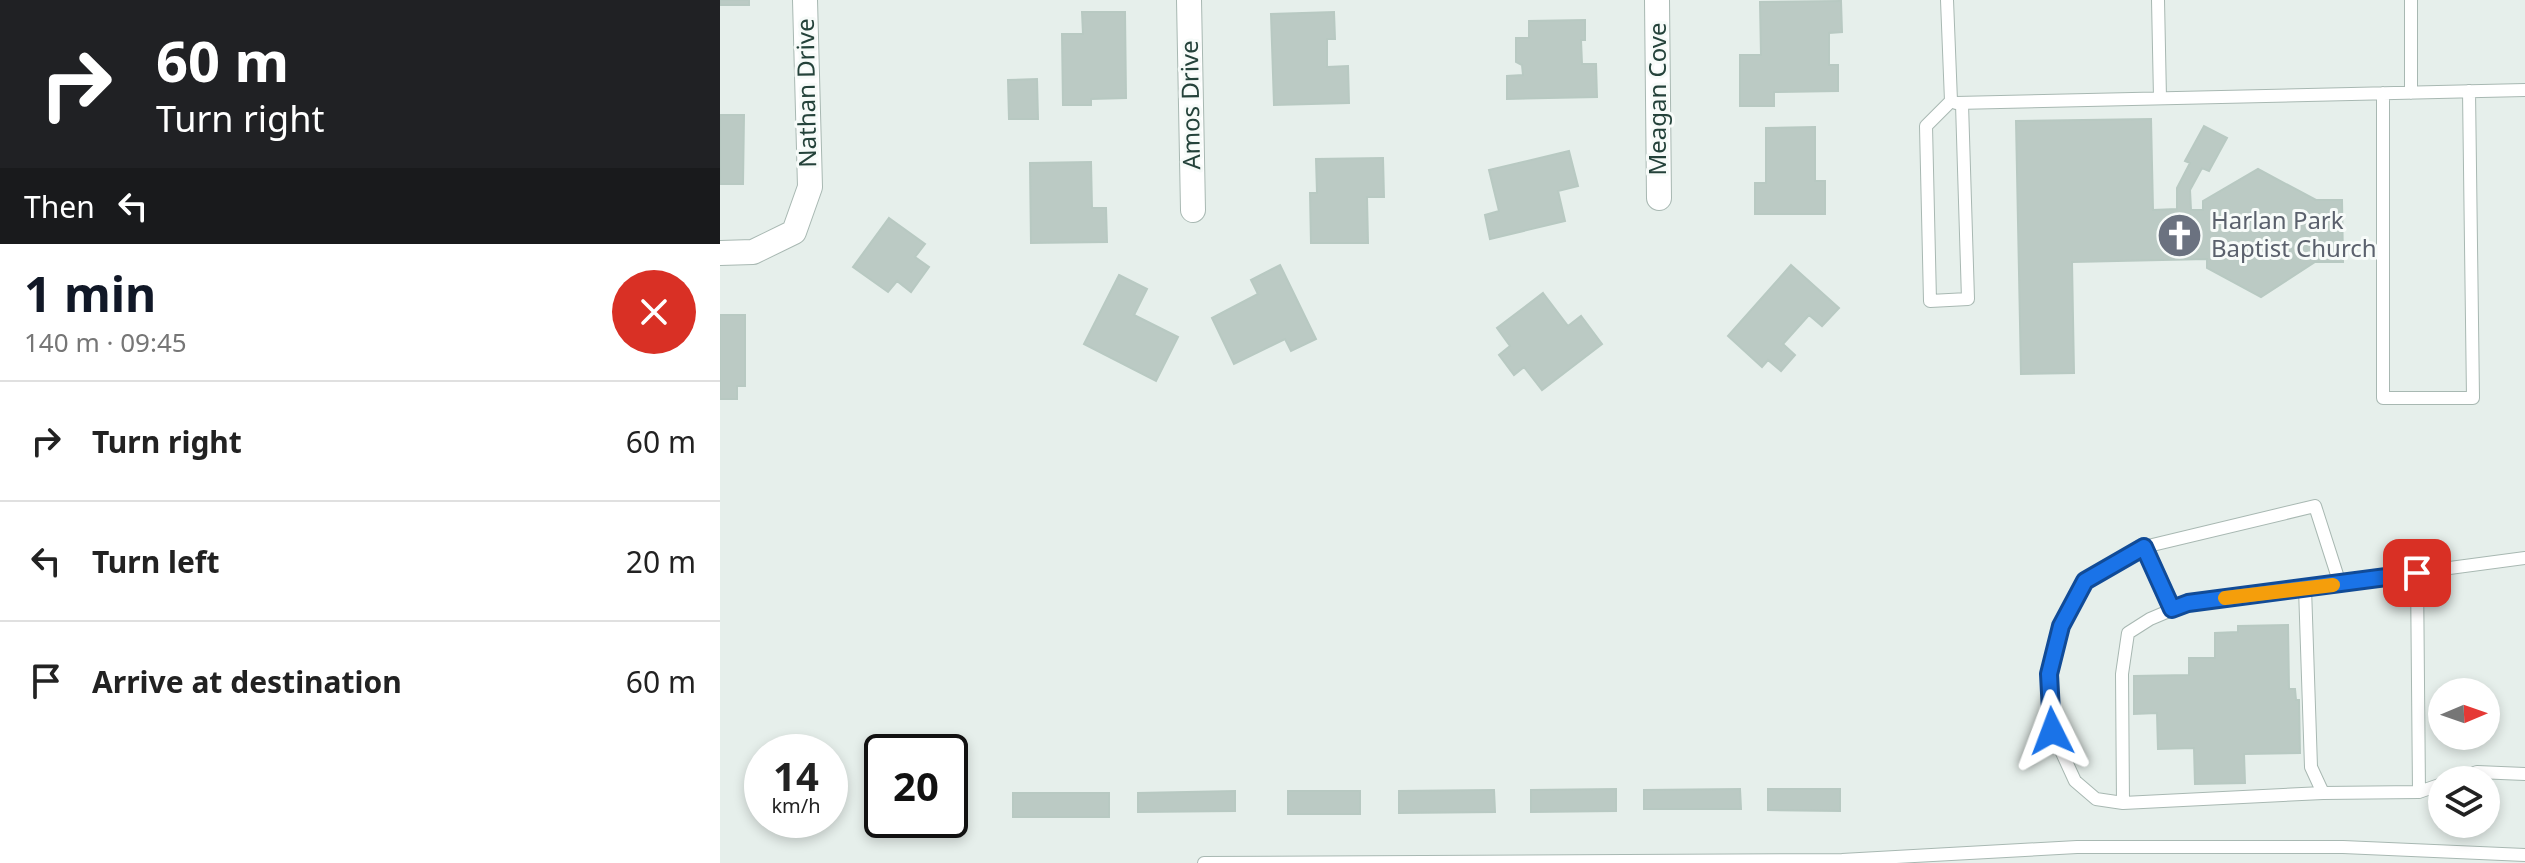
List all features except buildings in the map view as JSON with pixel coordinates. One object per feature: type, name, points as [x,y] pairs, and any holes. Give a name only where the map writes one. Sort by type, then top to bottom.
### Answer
[{"type":"street","name":"Nathan Drive","points":[[720,253],[753,252],[794,232],[810,187],[805,0]]},
{"type":"street","name":"Amos Drive","points":[[1189,0],[1193,210]]},
{"type":"street","name":"Meagan Cove","points":[[1657,0],[1659,198]]},
{"type":"lane","points":[[1947,0],[1956,102],[1968,299],[1930,301],[1926,126],[1956,102],[2525,90]]},
{"type":"lane","points":[[2158,0],[2160,98]]},
{"type":"lane","points":[[2411,0],[2411,93]]},
{"type":"lane","points":[[2383,93],[2383,398],[2473,398],[2469,91]]},
{"type":"lane","points":[[2340,584],[2315,506],[2144,547],[2085,581],[2061,626],[2049,674],[2052,731],[2075,781],[2096,799],[2123,803],[2323,793],[2419,792],[2428,789]]},
{"type":"lane","points":[[2144,547],[2172,609]]},
{"type":"lane","points":[[2123,803],[2122,674],[2128,633],[2150,619],[2188,603],[2525,558]]},
{"type":"lane","points":[[2417,573],[2419,792]]},
{"type":"lane","points":[[2305,588],[2311,767],[2323,793]]},
{"type":"lane","points":[[2500,773],[2525,774]]},
{"type":"lane","points":[[2077,847],[2078,863]]},
{"type":"lane","points":[[1204,863],[1842,862],[2077,847],[2343,847],[2525,855]]},
{"type":"lane","points":[[2343,847],[2344,863]]},
{"type":"slow traffic","points":[[2225,598],[2333,585]]},
{"type":"place","name":"Harlan Park Baptist Church","points":[[2180,235]]},
{"type":"route","points":[[2052,731],[2049,674],[2061,626],[2085,581],[2144,547],[2172,609],[2188,603],[2417,573]]}]
